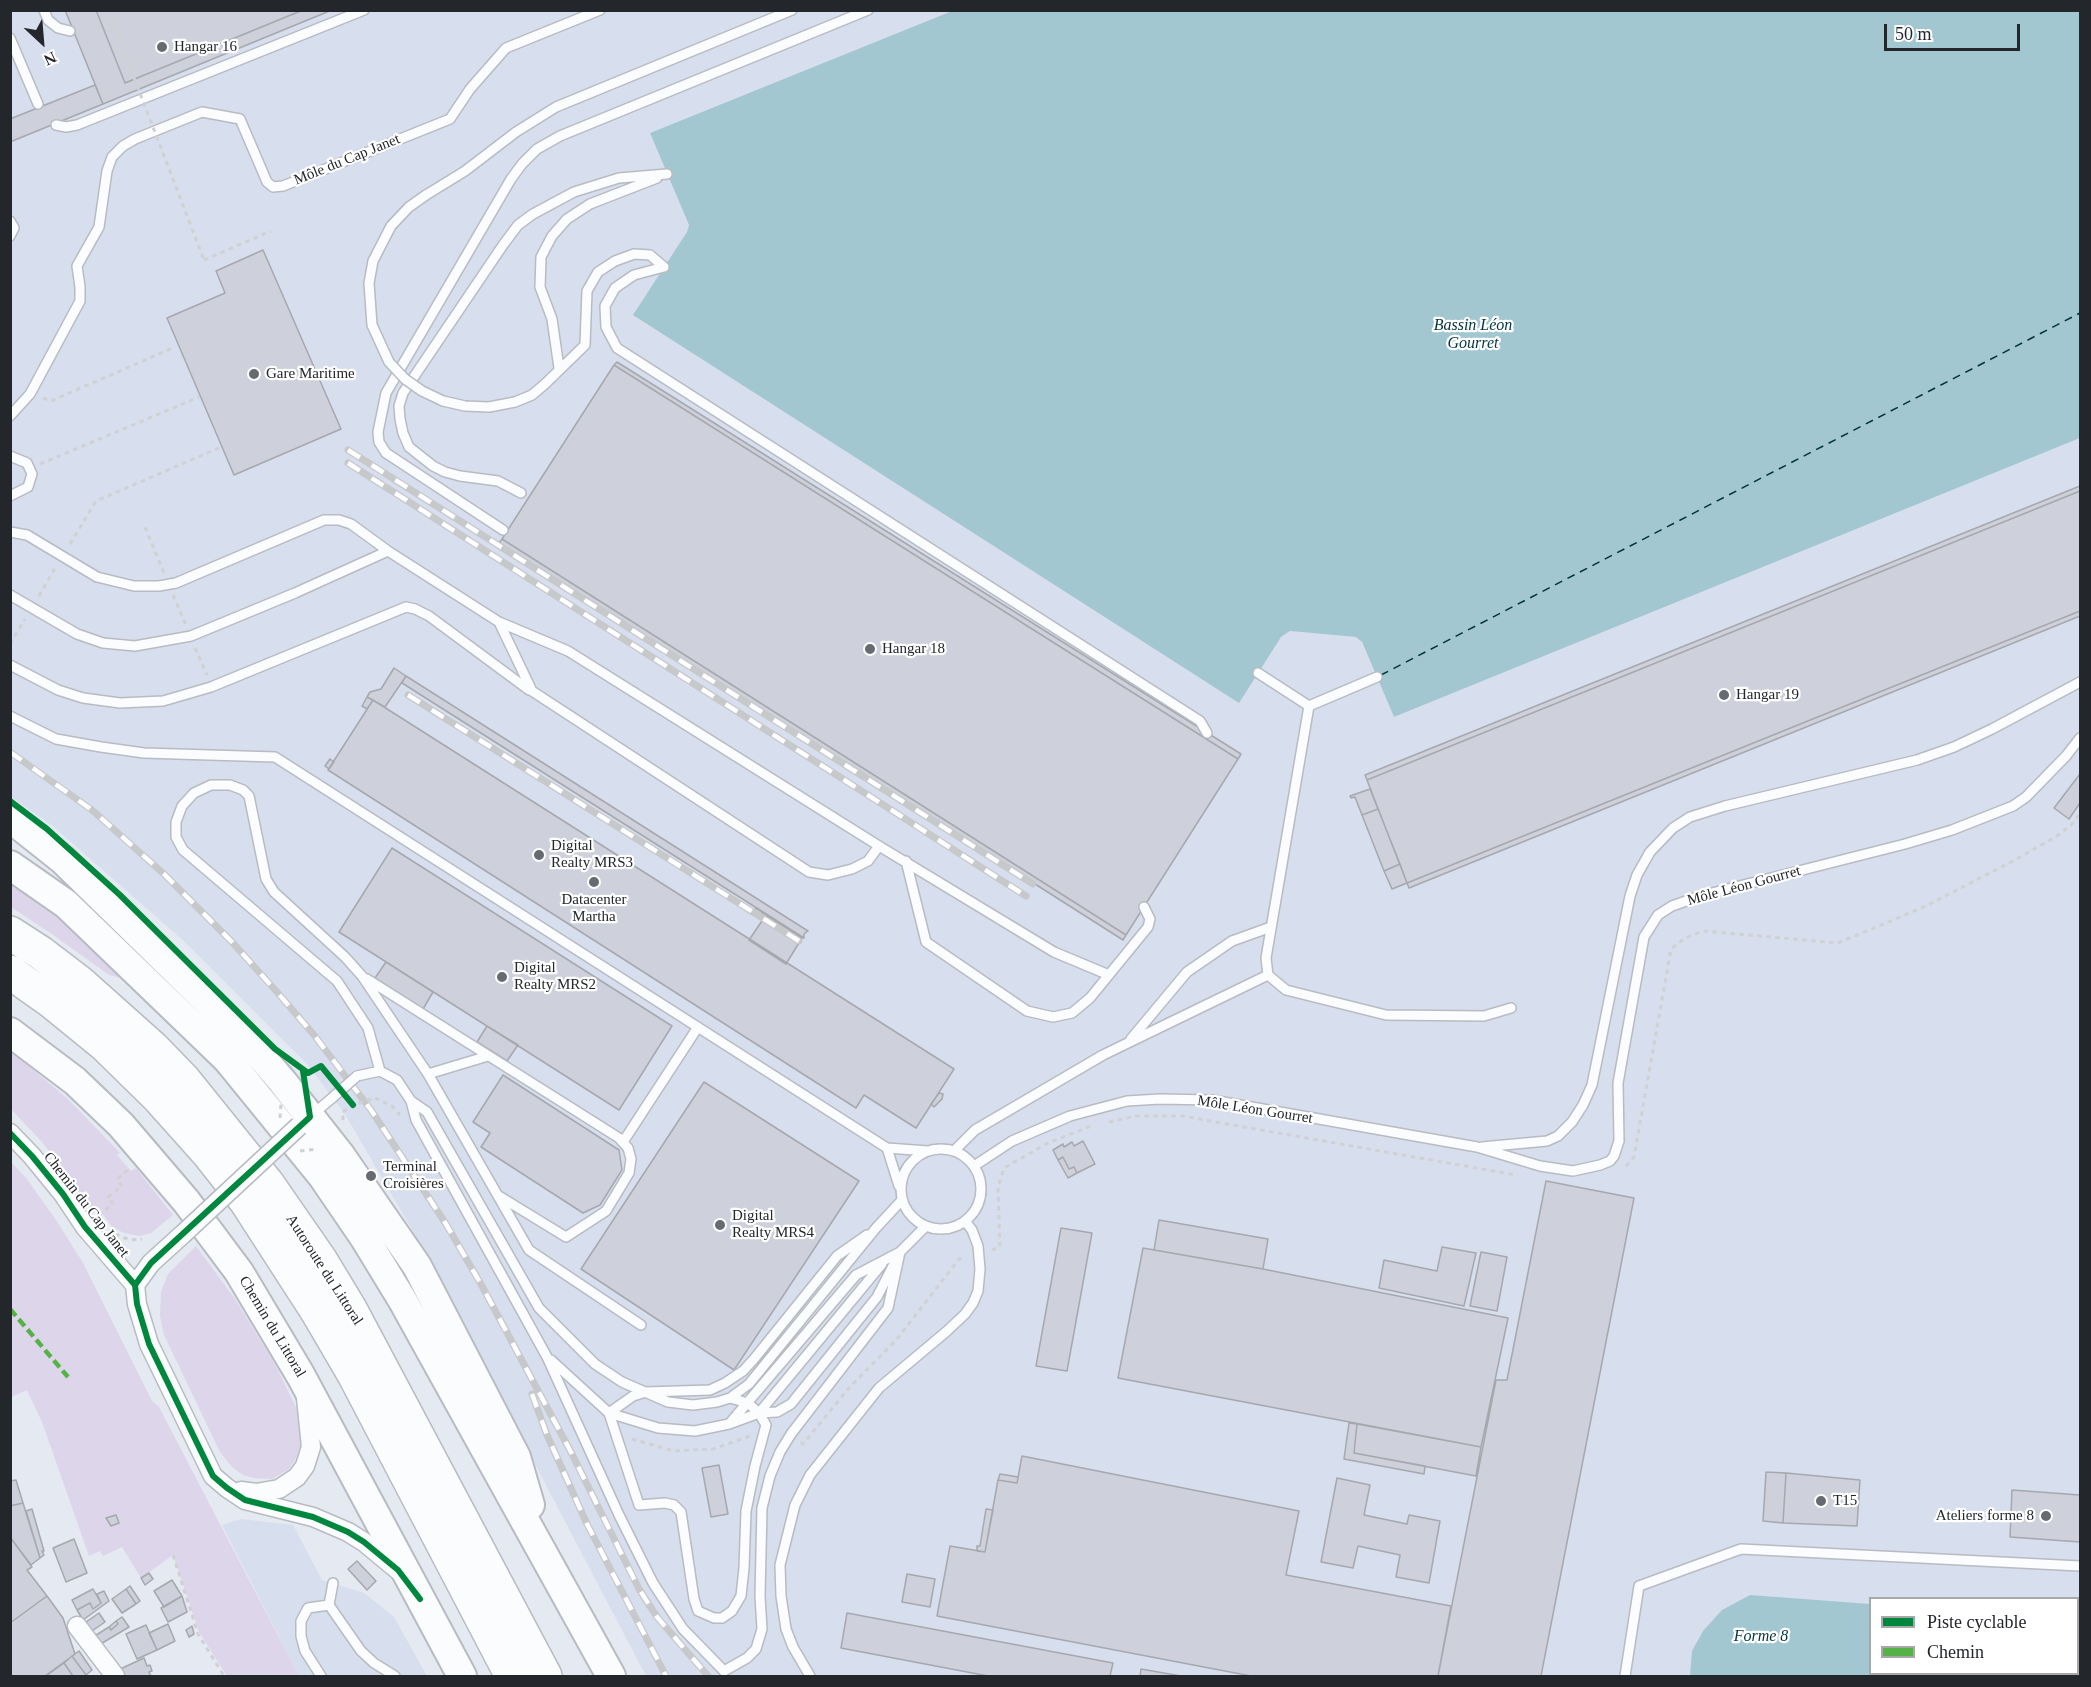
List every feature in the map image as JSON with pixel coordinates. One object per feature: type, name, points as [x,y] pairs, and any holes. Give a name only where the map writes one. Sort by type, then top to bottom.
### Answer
[{"type":"highway","name":"Autoroute du Littoral","points":[[10,933],[79,982],[153,1048],[184,1080],[267,1183],[321,1261],[350,1309],[545,1677]]},
{"type":"highway","name":"Autoroute du Littoral","points":[[10,972],[51,1001],[113,1053],[174,1114],[246,1201],[317,1311],[355,1376],[512,1677]]},
{"type":"main road","points":[[10,818],[63,860],[246,1039],[305,1121],[353,1173],[417,1266],[516,1457],[544,1553]]},
{"type":"main road","points":[[10,865],[66,904],[227,1059],[323,1177],[364,1237],[403,1301],[544,1553],[610,1677]]},
{"type":"main road","name":"Chemin du Littoral","points":[[10,1032],[75,1081],[121,1125],[186,1201],[239,1272],[302,1376],[462,1677]]},
{"type":"street","points":[[10,833],[63,860]]},
{"type":"street","points":[[305,1121],[151,1263],[135,1285],[139,1314],[149,1344],[213,1476],[245,1500],[312,1517],[348,1532],[398,1570],[420,1599]]},
{"type":"street","name":"Chemin du Cap Janet","points":[[10,1133],[39,1164],[85,1227],[135,1285]]},
{"type":"street","points":[[227,1488],[255,1493],[279,1489],[297,1477],[305,1467],[309,1459],[311,1436],[302,1376]]},
{"type":"street","points":[[77,1626],[115,1677]]},
{"type":"lane","points":[[44,10],[48,20],[58,28],[70,31]]},
{"type":"lane","points":[[56,125],[66,127],[77,125],[364,10]]},
{"type":"lane","name":"Môle du Cap Janet","points":[[30,394],[80,301],[77,266],[99,227],[107,171],[112,157],[123,146],[202,112],[240,119],[267,182],[273,187],[283,186],[450,119],[470,90],[506,48],[600,10]]},
{"type":"lane","points":[[792,10],[556,107],[516,132],[465,171],[409,207],[392,226],[373,261],[369,283],[372,325],[389,362],[405,379],[422,391],[443,401],[465,406],[489,407],[515,402],[532,395],[585,345],[587,291],[598,272],[615,261],[634,254],[650,255],[664,267],[634,275],[615,288],[605,306],[606,327],[617,348],[1200,721],[1208,733]]},
{"type":"lane","points":[[503,530],[386,453],[379,442],[378,432],[386,393],[511,179],[537,149],[560,136],[868,10]]},
{"type":"lane","points":[[10,38],[38,104]]},
{"type":"lane","points":[[521,493],[498,481],[445,472],[410,447],[403,433],[400,419],[399,406],[403,393],[518,225],[533,214],[574,192],[620,178],[667,174],[590,204],[567,219],[552,236],[541,257],[540,286],[552,319],[559,368]]},
{"type":"lane","points":[[10,220],[14,228],[10,236]]},
{"type":"lane","points":[[10,416],[30,394]]},
{"type":"lane","points":[[10,456],[21,459],[30,468],[32,480],[28,487],[10,496]]},
{"type":"lane","points":[[10,532],[27,535],[97,576],[134,586],[169,585],[194,577],[324,520],[339,520],[351,524],[499,622],[568,651],[879,846],[1054,952],[1109,975]]},
{"type":"lane","points":[[10,595],[77,634],[103,643],[135,646],[190,636],[295,593],[388,550]]},
{"type":"lane","points":[[10,665],[58,690],[100,702],[120,704],[163,701],[211,687],[406,607],[429,616],[531,691],[809,872],[828,875],[852,870],[868,861],[879,846]]},
{"type":"lane","points":[[499,622],[531,691]]},
{"type":"lane","points":[[1258,673],[1309,706]]},
{"type":"lane","points":[[1309,706],[1377,677]]},
{"type":"lane","name":"Môle Léon Gourret","points":[[1477,1147],[1547,1141],[1558,1136],[1565,1129],[1583,1105],[1592,1085],[1629,896],[1637,875],[1650,852],[1672,828],[1690,818],[1725,806],[1917,760],[1954,747],[2080,682]]},
{"type":"lane","points":[[1309,706],[1266,958],[1269,975],[1286,990],[1386,1015],[1484,1017],[1511,1008]]},
{"type":"lane","points":[[10,716],[56,739],[101,747],[144,753],[275,757],[887,1148],[928,1151],[941,1149],[954,1151],[965,1157],[974,1166],[981,1190],[974,1212],[965,1221],[946,1229],[925,1227],[911,1216],[901,1196],[887,1148]]},
{"type":"lane","name":"Môle Léon Gourret","points":[[974,1166],[1012,1142],[1070,1116],[1126,1101],[1160,1099],[1212,1100],[1477,1147],[1540,1166],[1573,1171],[1600,1165],[1610,1161],[1614,1156],[1620,1131],[1618,1083],[1642,948],[1647,931],[1658,915],[1672,906],[1700,896],[1905,844],[1952,830],[2013,806],[2042,780],[2080,738]]},
{"type":"lane","points":[[380,1071],[368,1029],[337,981],[183,850],[176,837],[176,822],[182,807],[194,793],[211,785],[230,785],[243,790],[249,796],[266,879],[274,892],[345,957],[362,976],[428,1074],[529,1250],[641,1325]]},
{"type":"lane","points":[[906,861],[926,942],[1027,1011],[1053,1017],[1072,1013],[1090,998],[1149,927],[1150,919],[1144,907]]},
{"type":"lane","points":[[1127,1044],[1187,972],[1232,941],[1271,927]]},
{"type":"lane","points":[[954,1151],[975,1131],[1103,1055],[1269,975]]},
{"type":"lane","points":[[362,976],[623,1142],[628,1148],[631,1159],[629,1173],[606,1210],[566,1237],[498,1195]]},
{"type":"lane","points":[[623,1142],[698,1027]]},
{"type":"lane","points":[[428,1074],[488,1056]]},
{"type":"lane","points":[[305,1121],[357,1076],[380,1071],[397,1080],[411,1101],[416,1120],[547,1357],[619,1515],[653,1583],[683,1629],[728,1674],[756,1649],[762,1629],[760,1596],[762,1508],[770,1476],[791,1434],[888,1308],[900,1252]]},
{"type":"lane","points":[[411,1101],[427,1112],[539,1308],[594,1364],[622,1382],[668,1402],[693,1405],[730,1398],[749,1384],[901,1196],[902,1178],[908,1166],[928,1151]]},
{"type":"lane","points":[[810,1677],[786,1629],[781,1596],[780,1565],[795,1505],[810,1475],[879,1388],[965,1314],[978,1291],[980,1269],[979,1254],[972,1230],[965,1221]]},
{"type":"lane","points":[[729,1424],[856,1275],[900,1252],[925,1227]]},
{"type":"lane","points":[[609,1413],[633,1396],[646,1392],[710,1390],[743,1371],[837,1256],[876,1228]]},
{"type":"lane","points":[[547,1357],[609,1413],[658,1428],[695,1431],[729,1424],[759,1413],[777,1412],[791,1404],[877,1297],[900,1252]]},
{"type":"lane","points":[[759,1413],[884,1262]]},
{"type":"lane","points":[[609,1413],[639,1505],[665,1503],[674,1505],[681,1512],[694,1599],[698,1611],[714,1618],[722,1618],[732,1611],[741,1596],[746,1511],[766,1425],[759,1413],[748,1403],[730,1398]]},
{"type":"lane","points":[[1625,1677],[1639,1586],[1741,1549],[2080,1566]]},
{"type":"lane","points":[[333,1583],[329,1605],[361,1651],[395,1677]]},
{"type":"lane","points":[[321,1677],[305,1651],[301,1636],[302,1621],[308,1608],[329,1605]]},
{"type":"path","points":[[108,10],[204,260],[271,231]]},
{"type":"path","points":[[30,394],[51,401],[175,347]]},
{"type":"path","points":[[30,468],[199,397]]},
{"type":"path","points":[[10,644],[96,501],[219,448]]},
{"type":"path","points":[[145,527],[211,687]]},
{"type":"path","points":[[1622,1169],[1634,1157],[1671,950],[1685,938],[1703,931],[1838,943],[1926,906],[2013,861],[2057,836],[2080,813]]},
{"type":"path","points":[[343,1112],[353,1105],[375,1098]]},
{"type":"path","points":[[280,1118],[282,1104]]},
{"type":"path","points":[[1107,1122],[1136,1116],[1182,1116],[1526,1176]]},
{"type":"path","points":[[791,1434],[803,1444],[849,1388],[897,1339],[960,1259],[1000,1247],[998,1187],[1004,1168],[1048,1143],[1097,1124]]},
{"type":"path","points":[[296,1153],[305,1149],[318,1149]]},
{"type":"path","points":[[100,1214],[113,1204],[108,1197],[122,1186],[117,1179],[132,1167]]},
{"type":"path","points":[[615,1435],[674,1451],[713,1449],[740,1441],[758,1432],[765,1435]]},
{"type":"path","points":[[173,1555],[198,1635],[224,1677]]},
{"type":"shaded area","points":[[11,11],[952,11],[650,133],[689,225],[687,232],[1281,637],[1290,631],[1360,639],[1394,717],[2080,438],[2080,1676],[646,1676],[415,1235],[345,1114],[307,1064],[186,943],[54,827],[11,797]]},
{"type":"shaded area","points":[[10,885],[66,919],[205,1056],[268,1125],[120,978],[109,975],[11,907]]},
{"type":"shaded area","points":[[11,1051],[69,1100],[120,1153],[117,1155],[131,1171],[136,1168],[173,1215],[151,1233],[140,1236],[124,1233],[112,1227],[100,1210],[93,1213],[66,1172],[11,1109]]},
{"type":"shaded area","points":[[11,1162],[27,1179],[83,1263],[152,1401],[159,1407],[299,1676],[227,1676],[199,1632],[173,1555],[141,1578],[122,1547],[103,1556],[100,1551],[89,1556],[42,1422],[27,1390],[11,1397],[10,1359],[13,1362],[10,1357]]},
{"type":"shaded area","points":[[196,1246],[235,1299],[276,1366],[301,1418],[300,1448],[296,1458],[289,1469],[272,1479],[243,1475],[232,1467],[220,1452],[164,1335],[160,1316],[161,1292],[168,1274]]},
{"type":"shaded area","points":[[241,1519],[293,1525],[322,1580],[364,1593],[394,1617],[427,1676],[299,1676],[222,1525]]},
{"type":"water","name":"Bassin Léon Gourret","points":[[952,11],[2080,11],[2080,438],[1394,717],[1362,642],[1356,637],[1290,631],[1281,637],[1239,703],[633,315],[687,232],[689,225],[650,133]]},
{"type":"water","name":"Forme 8","points":[[1750,1595],[1869,1604],[1869,1675],[2079,1675],[2080,1618],[2080,1676],[1690,1676],[1692,1651],[1703,1631],[1722,1610]]},
{"type":"building","points":[[65,10],[96,10],[125,83],[303,10],[332,10],[103,104]]},
{"type":"building","name":"Hangar 16","points":[[96,10],[303,10],[125,83]]},
{"type":"building","points":[[95,85],[103,104],[10,142],[10,119]]},
{"type":"building","name":"Gare Maritime","points":[[263,250],[341,429],[234,475],[167,318],[225,293],[216,271]]},
{"type":"building","points":[[617,362],[1241,754],[1238,759],[614,365]]},
{"type":"building","name":"Hangar 18","points":[[614,365],[1238,759],[1126,935],[502,539]]},
{"type":"building","points":[[2080,486],[2080,491],[1367,780],[1365,775]]},
{"type":"building","name":"Hangar 19","points":[[2080,491],[2080,611],[1407,883],[1367,780]]},
{"type":"building","points":[[502,539],[1126,935],[1123,940],[499,543]]},
{"type":"building","points":[[2080,611],[2080,616],[1409,888],[1407,883]]},
{"type":"building","points":[[394,668],[406,676],[385,707],[367,697],[370,692],[381,689]]},
{"type":"building","points":[[406,676],[808,931],[804,934],[804,938],[402,683]]},
{"type":"building","points":[[367,697],[373,700],[367,709],[362,706]]},
{"type":"building","name":"Digital Realty MRS3","points":[[373,700],[954,1069],[916,1128],[864,1095],[856,1108],[328,770]]},
{"type":"building","points":[[330,759],[334,762],[329,769],[325,766]]},
{"type":"building","points":[[2080,774],[2080,803],[2069,819],[2054,808]]},
{"type":"building","points":[[1370,789],[1378,809],[1362,815],[1355,797],[1350,796]]},
{"type":"building","points":[[1378,809],[1400,864],[1384,871],[1362,815]]},
{"type":"building","name":"Digital Realty MRS2","points":[[392,848],[672,1026],[619,1110],[339,932]]},
{"type":"building","points":[[1400,864],[1407,883],[1392,889],[1384,871]]},
{"type":"building","points":[[756,908],[764,914],[761,919],[753,913]]},
{"type":"building","points":[[766,915],[802,938],[786,964],[749,940]]},
{"type":"building","points":[[386,962],[433,992],[423,1009],[375,978]]},
{"type":"building","points":[[487,1026],[518,1045],[507,1061],[477,1042]]},
{"type":"building","points":[[503,1075],[619,1150],[622,1170],[600,1205],[583,1213],[481,1147],[490,1133],[473,1122]]},
{"type":"building","name":"Digital Realty MRS4","points":[[704,1082],[859,1181],[734,1370],[581,1269]]},
{"type":"building","points":[[939,1093],[943,1094],[942,1099],[934,1107],[931,1104]]},
{"type":"building","points":[[1083,1141],[1095,1164],[1077,1173],[1074,1167],[1069,1169],[1063,1157],[1058,1160],[1053,1150],[1063,1144],[1064,1147],[1072,1142],[1074,1146]]},
{"type":"building","points":[[1063,1157],[1069,1169],[1074,1167],[1077,1173],[1068,1178],[1058,1160]]},
{"type":"building","points":[[1546,1181],[1634,1198],[1541,1676],[1438,1676],[1496,1380],[1507,1380]]},
{"type":"building","points":[[1159,1220],[1268,1239],[1263,1269],[1154,1250]]},
{"type":"building","points":[[1061,1228],[1092,1233],[1067,1371],[1036,1366]]},
{"type":"building","points":[[1442,1247],[1476,1253],[1464,1306],[1379,1288],[1384,1260],[1437,1271]]},
{"type":"building","points":[[1143,1248],[1263,1269],[1508,1318],[1481,1447],[1118,1378]]},
{"type":"building","points":[[1481,1252],[1507,1257],[1497,1311],[1470,1306]]},
{"type":"building","points":[[1349,1423],[1357,1424],[1354,1453],[1425,1466],[1424,1474],[1344,1459]]},
{"type":"building","points":[[1357,1424],[1481,1447],[1476,1476],[1354,1453]]},
{"type":"building","points":[[1022,1456],[1299,1511],[1286,1575],[1451,1606],[1438,1676],[1251,1676],[937,1616],[950,1546],[985,1552],[998,1480],[1017,1483]]},
{"type":"building","points":[[719,1465],[728,1514],[711,1517],[702,1468]]},
{"type":"building","points":[[1766,1472],[1786,1473],[1783,1523],[1763,1521]]},
{"type":"building","name":"T15","points":[[1786,1473],[1860,1480],[1857,1526],[1783,1523]]},
{"type":"building","points":[[1000,1474],[1018,1477],[1017,1483],[998,1480]]},
{"type":"building","points":[[1337,1478],[1370,1485],[1364,1515],[1407,1524],[1409,1515],[1440,1521],[1429,1583],[1396,1577],[1400,1555],[1358,1546],[1353,1568],[1321,1562]]},
{"type":"building","points":[[16,1480],[23,1503],[10,1506],[10,1481]]},
{"type":"building","name":"Ateliers forme 8","points":[[2012,1490],[2080,1495],[2080,1542],[2010,1537]]},
{"type":"building","points":[[23,1503],[40,1558],[31,1565],[10,1537],[10,1506]]},
{"type":"building","points":[[32,1509],[44,1551],[42,1551],[44,1555],[40,1558],[26,1511]]},
{"type":"building","points":[[986,1509],[993,1510],[985,1552],[977,1551],[977,1546],[980,1546]]},
{"type":"building","points":[[116,1515],[119,1523],[111,1526],[106,1518]]},
{"type":"building","points":[[10,1537],[32,1567],[27,1570],[47,1596],[10,1623]]},
{"type":"building","points":[[74,1539],[87,1573],[66,1582],[53,1548]]},
{"type":"building","points":[[357,1561],[376,1581],[367,1590],[348,1569]]},
{"type":"building","points":[[149,1573],[153,1579],[145,1585],[141,1578]]},
{"type":"building","points":[[907,1574],[935,1579],[930,1607],[902,1602]]},
{"type":"building","points":[[172,1580],[182,1596],[164,1607],[154,1591]]},
{"type":"building","points":[[130,1586],[140,1601],[136,1604],[126,1589]]},
{"type":"building","points":[[93,1589],[101,1603],[93,1609],[90,1603],[77,1610],[72,1600]]},
{"type":"building","points":[[126,1589],[136,1604],[122,1613],[112,1599]]},
{"type":"building","points":[[104,1591],[109,1601],[83,1620],[77,1610],[90,1603],[93,1609],[101,1603],[97,1594]]},
{"type":"building","points":[[47,1596],[63,1618],[75,1654],[45,1676],[10,1676],[10,1623]]},
{"type":"building","points":[[182,1596],[187,1612],[168,1622],[161,1608]]},
{"type":"building","points":[[99,1613],[105,1622],[92,1631],[86,1622]]},
{"type":"building","points":[[847,1613],[1113,1663],[1110,1676],[988,1676],[841,1648]]},
{"type":"building","points":[[122,1617],[129,1627],[99,1645],[93,1637],[109,1627],[111,1630],[118,1624],[116,1621]]},
{"type":"building","points":[[116,1621],[118,1624],[111,1630],[109,1627]]},
{"type":"building","points":[[168,1624],[175,1641],[157,1650],[149,1633]]},
{"type":"building","points":[[146,1625],[157,1650],[137,1659],[126,1634]]},
{"type":"building","points":[[192,1626],[194,1634],[189,1637],[186,1630]]},
{"type":"building","points":[[79,1651],[92,1670],[86,1675],[72,1656]]},
{"type":"building","points":[[72,1656],[86,1675],[73,1676],[64,1663]]},
{"type":"building","points":[[144,1658],[147,1666],[150,1665],[151,1676],[121,1676],[118,1670]]},
{"type":"building","points":[[64,1663],[73,1676],[46,1676]]},
{"type":"building","points":[[1141,1669],[1181,1676],[1140,1676]]},
{"type":"ferry route","points":[[1381,675],[2080,313]]},
{"type":"railway","points":[[348,450],[1033,884]]},
{"type":"railway","points":[[348,463],[1026,896]]},
{"type":"railway","points":[[408,695],[799,941]]},
{"type":"railway","points":[[10,752],[92,810],[164,874],[232,942],[277,992],[314,1035],[371,1110],[446,1224],[482,1286],[572,1454],[639,1589],[657,1617],[708,1676]]},
{"type":"railway","points":[[532,1394],[547,1435],[587,1524],[666,1676]]},
{"type":"marked path","points":[[10,1309],[68,1377]]},
{"type":"cycle path","points":[[10,801],[47,829],[120,895],[275,1049],[308,1073],[321,1066],[353,1105]]},
{"type":"cycle path","points":[[135,1285],[151,1263],[310,1117],[303,1071]]},
{"type":"cycle path","points":[[10,1133],[32,1156],[63,1194],[85,1227],[135,1285],[137,1304],[149,1344],[213,1476],[245,1500],[313,1517],[348,1532],[398,1570],[420,1599]]},
{"type":"place","name":"Hangar 16","points":[[162,47]]},
{"type":"place","name":"Gare Maritime","points":[[254,374]]},
{"type":"place","name":"Hangar 18","points":[[870,649]]},
{"type":"place","name":"Hangar 19","points":[[1724,695]]},
{"type":"place","name":"Digital Realty MRS3","points":[[539,855]]},
{"type":"place","name":"Datacenter Martha","points":[[594,882]]},
{"type":"place","name":"Digital Realty MRS2","points":[[502,977]]},
{"type":"place","name":"Terminal Croisières","points":[[371,1176]]},
{"type":"place","name":"Digital Realty MRS4","points":[[720,1225]]},
{"type":"place","name":"T15","points":[[1821,1501]]},
{"type":"place","name":"Ateliers forme 8","points":[[2046,1516]]}]
